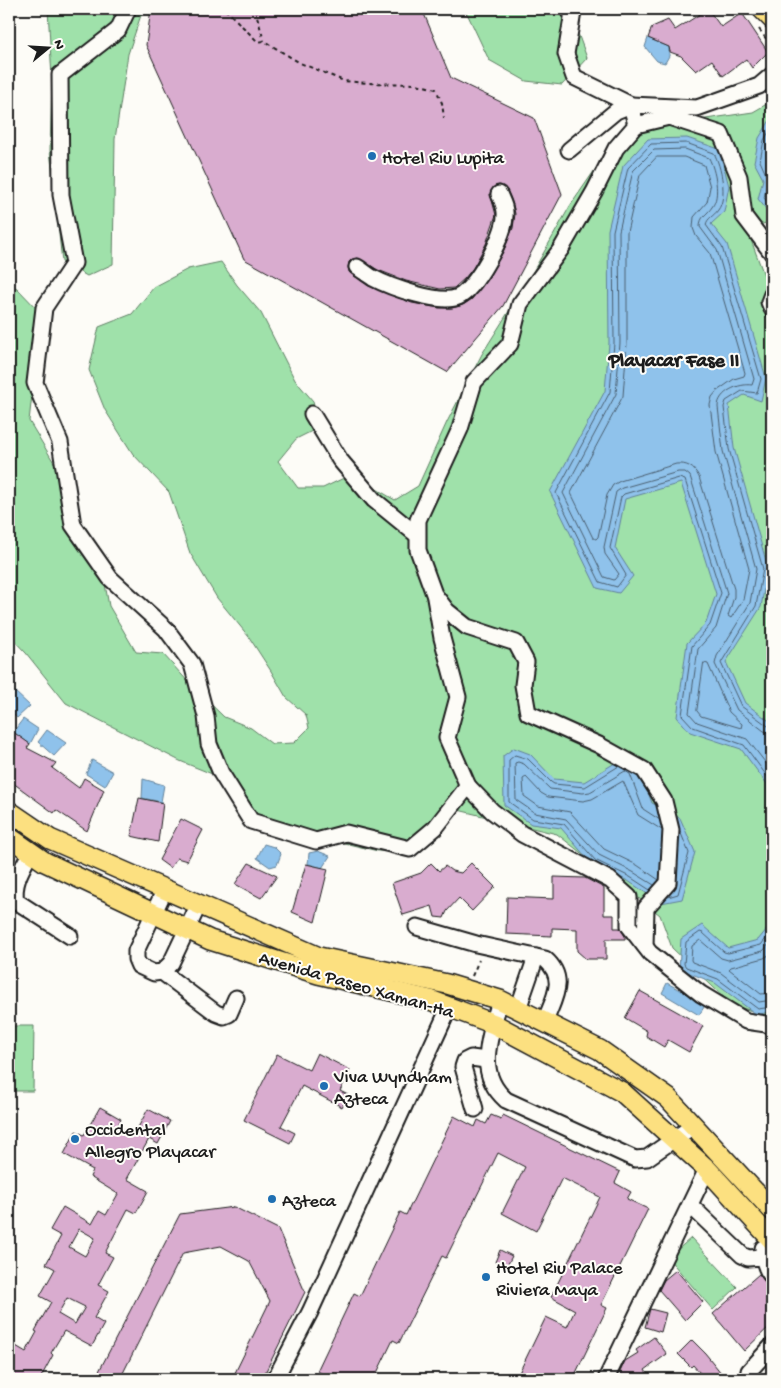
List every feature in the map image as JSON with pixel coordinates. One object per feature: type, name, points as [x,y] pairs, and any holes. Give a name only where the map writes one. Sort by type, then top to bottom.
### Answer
[{"type":"main road","points":[[762,9],[772,19]]},
{"type":"main road","name":"Avenida Paseo Xaman-Ha","points":[[9,811],[50,839],[199,904],[318,966],[447,984],[500,1000],[600,1050],[668,1098],[772,1210]]},
{"type":"main road","name":"Avenida Paseo Xaman-Ha","points":[[9,837],[45,862],[210,940],[318,966],[430,1000],[494,1024],[622,1092],[707,1169],[769,1236]]},
{"type":"street","points":[[128,9],[118,30],[60,75],[61,195],[74,263],[44,308],[36,383],[60,442],[73,526],[110,578],[166,628],[192,664],[206,716],[209,744],[220,773],[251,821],[316,841],[346,833],[410,849],[435,828],[468,786]]},
{"type":"street","points":[[567,9],[573,12],[566,54],[574,77],[630,105],[697,108],[759,86],[772,75]]},
{"type":"street","points":[[630,105],[636,124]]},
{"type":"street","points":[[569,150],[616,111],[630,105]]},
{"type":"street","points":[[772,253],[744,216],[739,177],[721,134],[668,117],[636,124],[616,148],[594,192],[561,249],[520,304],[510,344],[474,382],[460,429],[418,520],[416,535],[418,550],[434,594],[442,638],[458,697],[447,738],[468,786],[492,811],[522,834],[610,880],[630,897],[629,926],[650,952],[701,994],[746,1021],[772,1025]]},
{"type":"street","points":[[358,266],[372,278],[422,296],[443,300],[458,298],[485,268],[500,238],[506,218],[505,208],[499,194]]},
{"type":"street","points":[[772,294],[769,302],[772,309]]},
{"type":"street","points":[[312,414],[340,460],[374,500],[416,535]]},
{"type":"street","points":[[434,594],[448,611],[467,627],[516,643],[526,662],[523,685],[528,713],[599,745],[644,770],[664,801],[671,830],[668,883],[646,908],[645,946]]},
{"type":"street","points":[[30,852],[17,880],[14,893],[16,901],[70,936]]},
{"type":"street","points":[[165,889],[136,951],[136,959],[139,966],[154,973],[162,972],[171,963],[199,904]]},
{"type":"street","points":[[417,927],[476,944],[545,959],[553,966],[558,988],[545,1022]]},
{"type":"street","points":[[518,1009],[536,957]]},
{"type":"street","points":[[162,972],[216,1013],[224,1016],[229,1014],[236,998]]},
{"type":"street","points":[[500,1000],[486,1060],[492,1085],[506,1100],[635,1159],[647,1158],[694,1126]]},
{"type":"street","points":[[275,1379],[310,1312],[449,1008]]},
{"type":"street","points":[[475,1109],[463,1068],[465,1061],[471,1058],[486,1060]]},
{"type":"street","points":[[606,1379],[707,1169]]},
{"type":"street","points":[[690,1205],[742,1255],[748,1258],[763,1257]]},
{"type":"street","points":[[769,1236],[763,1247],[763,1257],[768,1272],[772,1276]]},
{"type":"street","points":[[748,1379],[749,1371],[772,1346]]},
{"type":"path","points":[[225,9],[258,42],[264,41]]},
{"type":"path","points":[[255,9],[264,41],[300,64],[344,81],[416,84],[436,89],[442,103],[444,118]]},
{"type":"green space","points":[[48,9],[143,9],[128,54],[115,139],[113,264],[87,276],[62,262],[50,150],[52,78]]},
{"type":"green space","points":[[465,9],[569,9],[587,58],[562,85],[526,81],[489,60]]},
{"type":"green space","points":[[772,101],[772,221],[747,229],[765,278],[772,279],[772,1017],[732,1005],[672,948],[660,915],[557,834],[458,810],[419,853],[378,851],[310,835],[248,813],[222,778],[180,761],[66,703],[9,635],[9,285],[17,288],[39,311],[37,351],[29,421],[56,466],[67,529],[103,573],[109,606],[136,652],[163,654],[224,717],[251,728],[272,744],[294,743],[309,728],[306,715],[286,697],[249,637],[217,598],[190,553],[169,492],[133,454],[105,410],[89,370],[99,327],[132,314],[154,287],[188,269],[221,262],[237,285],[261,313],[295,380],[313,401],[320,427],[296,439],[278,461],[298,488],[323,488],[348,476],[363,481],[395,500],[418,486],[447,422],[482,354],[526,284],[570,206],[612,145],[647,120],[699,120],[753,112]]},
{"type":"green space","points":[[9,1026],[34,1026],[33,1091],[9,1091]]},
{"type":"green space","points":[[691,1238],[737,1287],[713,1310],[668,1258]]},
{"type":"water","points":[[648,38],[669,47],[669,56],[665,63],[657,61],[645,47]]},
{"type":"water","points":[[772,117],[772,207],[767,210],[758,199],[763,179],[754,162],[759,138]]},
{"type":"water","points":[[687,138],[719,149],[729,186],[724,212],[711,224],[727,244],[766,378],[761,401],[744,395],[729,405],[734,448],[768,568],[761,607],[726,662],[745,703],[772,723],[772,831],[768,815],[767,784],[741,749],[690,732],[677,717],[687,643],[706,623],[716,594],[681,483],[625,499],[615,548],[633,576],[619,593],[597,588],[550,492],[605,391],[609,343],[608,230],[623,166],[648,139]]},
{"type":"water","points":[[14,691],[30,706],[17,718],[9,711],[9,697]]},
{"type":"water","points":[[23,719],[38,729],[30,744],[13,732]]},
{"type":"water","points":[[47,730],[66,743],[54,756],[38,742]]},
{"type":"water","points":[[514,748],[530,754],[554,779],[584,782],[623,758],[638,765],[652,803],[680,818],[695,852],[682,899],[661,903],[628,881],[592,864],[561,828],[531,824],[504,805],[503,756]]},
{"type":"water","points":[[92,760],[113,772],[105,786],[86,774]]},
{"type":"water","points":[[143,779],[164,785],[161,802],[142,798]]},
{"type":"water","points":[[264,844],[274,847],[281,854],[277,865],[270,867],[257,858]]},
{"type":"water","points":[[318,851],[330,856],[322,868],[308,864],[309,853]]},
{"type":"water","points":[[772,923],[772,1011],[757,1015],[715,983],[679,969],[681,939],[702,925],[728,948],[758,940]]},
{"type":"water","points":[[667,983],[706,1004],[699,1015],[662,993]]},
{"type":"building","name":"Hotel Riu Lupita","points":[[151,9],[422,9],[451,78],[534,118],[562,194],[503,306],[447,372],[244,259],[146,45]],"holes":[[[500,185],[507,190],[515,214],[513,228],[503,252],[488,278],[472,299],[463,305],[452,308],[439,308],[412,303],[369,286],[349,272],[349,262],[352,259],[358,258],[378,270],[406,281],[440,289],[454,288],[473,268],[486,244],[496,215],[490,193],[495,186]]]},
{"type":"building","points":[[708,9],[721,27],[742,13],[768,52],[752,68],[746,59],[723,76],[712,60],[696,71],[681,56],[670,52],[669,47],[648,38],[652,27],[668,20],[675,30]]},
{"type":"building","points":[[9,729],[30,744],[27,748],[56,763],[52,768],[79,788],[84,778],[104,790],[87,831],[56,810],[54,813],[9,780]]},
{"type":"building","points":[[139,798],[163,803],[158,842],[131,836]]},
{"type":"building","points":[[181,819],[203,830],[187,861],[177,858],[170,868],[159,860]]},
{"type":"building","points":[[249,863],[277,876],[261,898],[235,884]]},
{"type":"building","points":[[431,863],[439,871],[445,866],[452,871],[461,873],[471,863],[495,887],[472,911],[459,898],[447,911],[444,918],[435,917],[432,906],[403,915],[392,883],[421,873]]},
{"type":"building","points":[[306,864],[328,869],[315,922],[292,912]]},
{"type":"building","points":[[554,877],[585,878],[604,888],[604,915],[614,915],[614,928],[620,928],[625,936],[625,939],[606,939],[606,959],[586,959],[577,951],[577,929],[552,928],[552,936],[506,934],[507,897],[554,899]]},
{"type":"building","points":[[640,991],[703,1026],[689,1052],[668,1040],[664,1047],[646,1036],[647,1031],[625,1018]]},
{"type":"building","points":[[317,1053],[350,1070],[340,1091],[348,1095],[342,1107],[302,1086],[281,1126],[295,1133],[290,1143],[244,1120],[277,1054],[309,1070]]},
{"type":"building","points":[[100,1107],[121,1119],[118,1126],[134,1135],[148,1109],[170,1121],[158,1144],[149,1139],[127,1179],[148,1191],[136,1213],[128,1209],[105,1253],[113,1257],[98,1285],[109,1291],[94,1318],[104,1324],[92,1346],[64,1331],[51,1353],[53,1355],[40,1379],[9,1379],[9,1342],[26,1352],[51,1302],[40,1296],[55,1269],[46,1264],[61,1236],[50,1230],[63,1207],[92,1224],[99,1211],[106,1215],[118,1194],[90,1177],[93,1170],[64,1154],[76,1131],[84,1135]],"holes":[[[79,1229],[95,1238],[85,1256],[69,1247]],[[67,1298],[85,1307],[75,1324],[58,1314]]]},
{"type":"building","points":[[491,1115],[501,1119],[503,1115],[620,1172],[615,1183],[631,1192],[627,1199],[648,1209],[601,1305],[607,1308],[573,1379],[516,1379],[546,1317],[567,1327],[575,1310],[551,1297],[600,1197],[562,1178],[536,1231],[502,1213],[525,1167],[498,1153],[446,1258],[442,1256],[399,1343],[393,1340],[374,1379],[318,1379],[321,1373],[317,1371],[354,1293],[360,1296],[400,1212],[406,1215],[454,1116],[475,1127],[478,1120],[486,1124]]},
{"type":"building","points":[[234,1207],[278,1229],[305,1292],[262,1379],[232,1379],[270,1301],[249,1261],[221,1246],[183,1253],[120,1379],[95,1379],[180,1214]]},
{"type":"building","points":[[500,1250],[512,1256],[506,1268],[495,1262]]},
{"type":"building","points":[[676,1270],[703,1302],[685,1320],[659,1290],[664,1280]]},
{"type":"building","points":[[759,1274],[765,1282],[772,1285],[772,1324],[744,1351],[713,1314]]},
{"type":"building","points":[[650,1309],[666,1313],[661,1332],[645,1327]]},
{"type":"building","points":[[654,1337],[667,1354],[645,1370],[647,1373],[638,1379],[624,1379],[620,1372],[625,1361],[638,1353],[636,1350]]},
{"type":"building","points":[[692,1340],[726,1379],[705,1379],[693,1365],[691,1367],[678,1354]]},
{"type":"place","name":"Hotel Riu Lupita","points":[[372,156]]},
{"type":"place","name":"Viva Wyndham Azteca","points":[[324,1086]]},
{"type":"place","name":"Occidental Allegro Playacar","points":[[75,1139]]},
{"type":"place","name":"Azteca","points":[[272,1199]]},
{"type":"place","name":"Hotel Riu Palace Riviera Maya","points":[[486,1277]]},
{"type":"district","name":"Playacar Fase II","points":[[674,359]]}]
